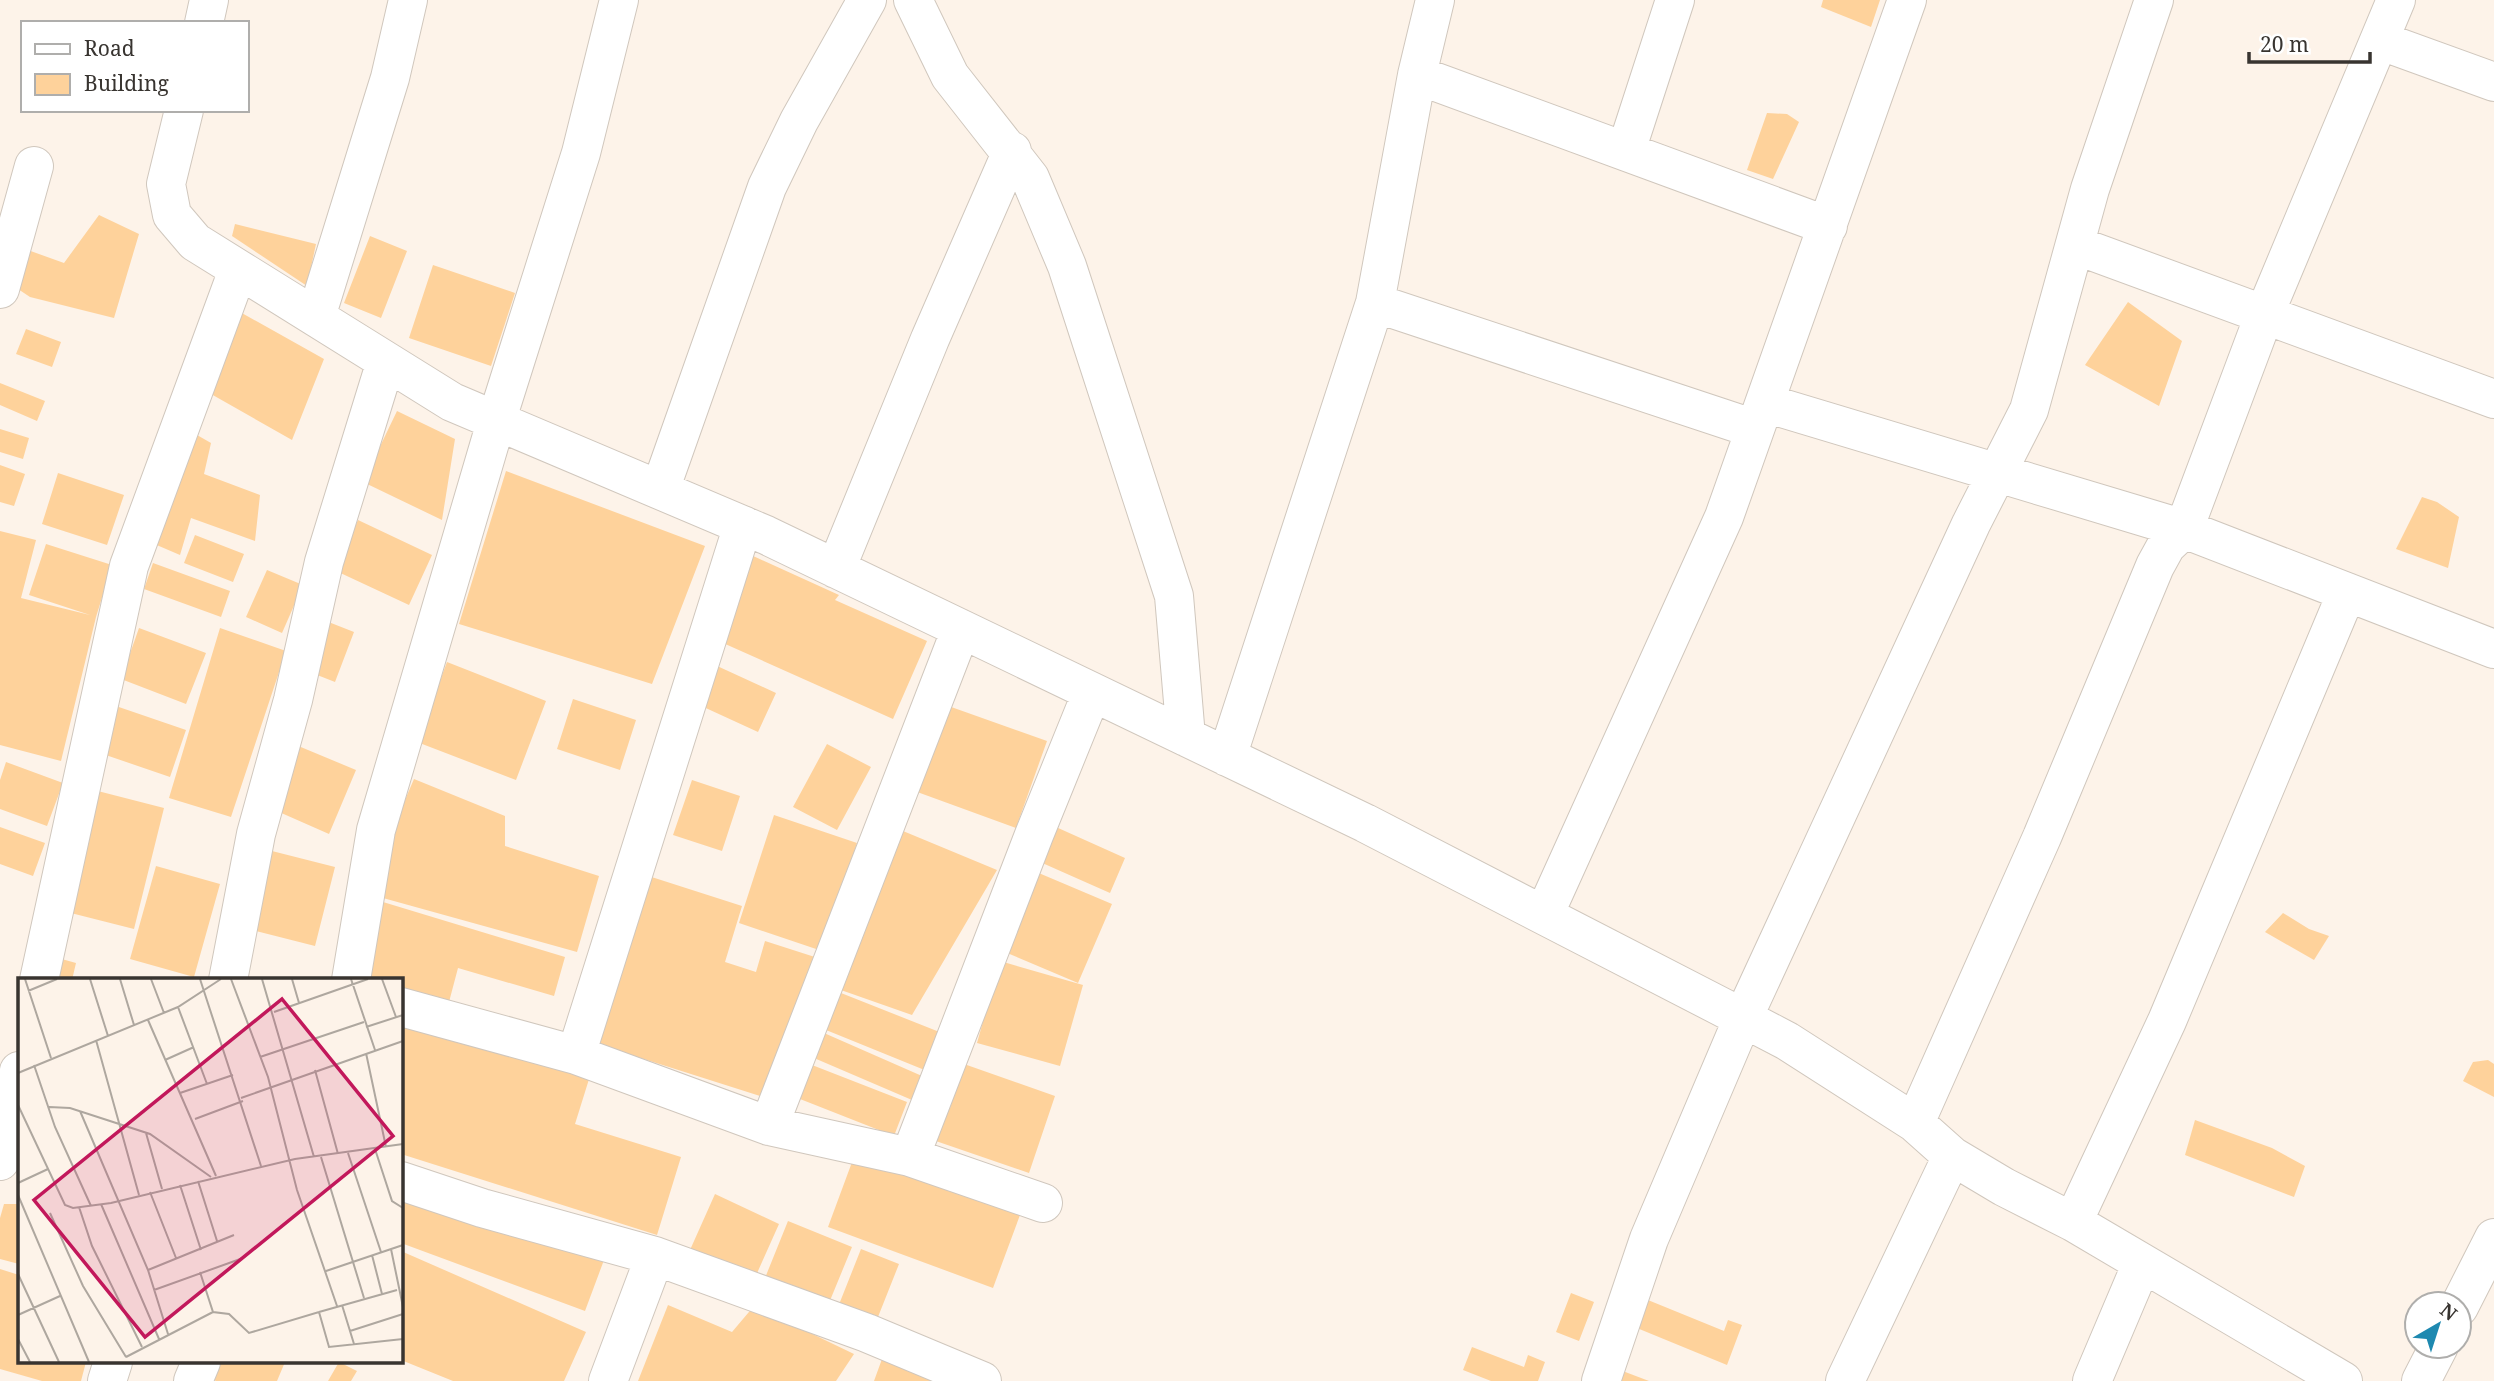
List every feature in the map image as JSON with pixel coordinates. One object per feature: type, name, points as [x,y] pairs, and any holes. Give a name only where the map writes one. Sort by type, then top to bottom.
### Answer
[{"type":"street","points":[[204,21],[209,0]]},
{"type":"street","points":[[316,317],[390,78],[408,0]]},
{"type":"street","points":[[351,978],[376,830],[496,422],[581,153],[620,0]]},
{"type":"street","points":[[660,490],[767,187],[799,121],[867,0]]},
{"type":"street","points":[[913,0],[950,76],[1012,150],[1030,178],[1067,266],[1174,596],[1185,737]]},
{"type":"street","points":[[1227,757],[1375,303],[1417,75],[1435,0]]},
{"type":"street","points":[[1626,151],[1675,0]]},
{"type":"street","points":[[1544,915],[1724,517],[1907,0]]},
{"type":"street","points":[[1601,1381],[1649,1239],[1743,1017],[1996,471],[2029,410],[2075,245],[2154,0]]},
{"type":"street","points":[[1915,1123],[2042,836],[2155,566],[2166,546],[2184,529],[2265,313],[2396,0]]},
{"type":"street","points":[[2381,41],[2494,82]]},
{"type":"street","points":[[1417,75],[1828,226]]},
{"type":"street","points":[[184,112],[166,184],[172,215],[195,242],[452,402],[743,525],[836,569],[1365,823],[1743,1017],[1787,1041],[1915,1123],[1952,1156],[2004,1187],[2073,1222],[2329,1377]]},
{"type":"street","points":[[836,569],[1012,150]]},
{"type":"street","points":[[0,289],[34,166]]},
{"type":"street","points":[[2075,245],[2265,313],[2494,400]]},
{"type":"street","points":[[38,978],[129,566],[238,270]]},
{"type":"street","points":[[1375,303],[1760,416],[1996,471],[2184,529],[2494,649]]},
{"type":"street","points":[[228,978],[256,834],[293,700],[324,562],[386,361]]},
{"type":"street","points":[[576,1055],[743,525]]},
{"type":"street","points":[[2073,1222],[2167,1021],[2347,592]]},
{"type":"street","points":[[769,1126],[961,629]]},
{"type":"street","points":[[910,1157],[1034,835],[1093,692]]},
{"type":"street","points":[[402,1007],[576,1055],[769,1126],[910,1157],[1043,1203]]},
{"type":"street","points":[[0,1161],[18,1076]]},
{"type":"street","points":[[1845,1381],[1952,1156]]},
{"type":"street","points":[[402,1181],[482,1208],[655,1256],[867,1333],[982,1381]]},
{"type":"street","points":[[2468,1290],[2494,1238]]},
{"type":"street","points":[[608,1381],[655,1256]]},
{"type":"street","points":[[2092,1381],[2141,1263]]},
{"type":"street","points":[[2421,1381],[2432,1360]]},
{"type":"street","points":[[107,1381],[112,1364]]},
{"type":"street","points":[[193,1381],[200,1364]]},
{"type":"building","points":[[1823,0],[1880,0],[1871,27],[1821,7]]},
{"type":"building","points":[[1767,113],[1787,114],[1799,122],[1773,179],[1747,170]]},
{"type":"building","points":[[99,215],[139,234],[114,318],[30,297],[15,287],[25,249],[64,263]]},
{"type":"building","points":[[235,224],[316,244],[307,286],[232,236]]},
{"type":"building","points":[[370,236],[407,251],[381,318],[344,303]]},
{"type":"building","points":[[433,265],[515,293],[491,366],[409,338]]},
{"type":"building","points":[[2128,302],[2182,341],[2159,406],[2085,365]]},
{"type":"building","points":[[240,312],[324,359],[292,440],[211,394]]},
{"type":"building","points":[[26,329],[61,342],[52,367],[16,354]]},
{"type":"building","points":[[0,383],[45,401],[37,421],[0,405]]},
{"type":"building","points":[[397,411],[455,439],[442,520],[363,482]]},
{"type":"building","points":[[183,427],[211,443],[204,474],[260,495],[255,541],[191,518],[180,555],[145,540]]},
{"type":"building","points":[[0,429],[29,438],[23,459],[0,452]]},
{"type":"building","points":[[0,465],[25,474],[14,506],[0,502]]},
{"type":"building","points":[[506,471],[705,546],[652,684],[459,624]]},
{"type":"building","points":[[58,473],[124,495],[107,545],[42,524]]},
{"type":"building","points":[[2422,497],[2437,502],[2459,517],[2448,568],[2396,549]]},
{"type":"building","points":[[358,520],[432,555],[409,605],[334,570]]},
{"type":"building","points":[[0,531],[36,540],[21,598],[90,615],[29,595],[46,544],[112,565],[96,617],[61,761],[0,745]]},
{"type":"building","points":[[195,535],[244,554],[233,582],[184,563]]},
{"type":"building","points":[[751,555],[839,595],[835,600],[927,641],[893,719],[714,639]]},
{"type":"building","points":[[153,563],[230,591],[221,617],[144,589]]},
{"type":"building","points":[[267,570],[303,585],[282,633],[246,617]]},
{"type":"building","points":[[326,621],[354,632],[335,682],[307,671]]},
{"type":"building","points":[[139,628],[206,653],[186,704],[121,679]]},
{"type":"building","points":[[220,628],[286,651],[231,817],[169,798]]},
{"type":"building","points":[[447,662],[546,701],[516,780],[417,742]]},
{"type":"building","points":[[715,665],[776,693],[758,732],[697,704]]},
{"type":"building","points":[[573,699],[636,720],[620,770],[557,749]]},
{"type":"building","points":[[940,703],[1047,741],[1016,828],[909,789]]},
{"type":"building","points":[[113,705],[186,730],[170,777],[97,752]]},
{"type":"building","points":[[827,744],[871,767],[837,830],[793,807]]},
{"type":"building","points":[[296,745],[356,770],[329,834],[270,808]]},
{"type":"building","points":[[6,762],[63,783],[47,826],[0,809],[0,780]]},
{"type":"building","points":[[414,779],[505,816],[505,846],[599,876],[577,952],[365,893]]},
{"type":"building","points":[[692,780],[740,796],[722,851],[673,835]]},
{"type":"building","points":[[90,789],[164,808],[134,929],[59,910]]},
{"type":"building","points":[[774,815],[857,843],[822,951],[739,923]]},
{"type":"building","points":[[1047,823],[1125,858],[1110,893],[1031,858]]},
{"type":"building","points":[[0,827],[45,843],[33,876],[0,864]]},
{"type":"building","points":[[903,831],[997,870],[912,1015],[838,989]]},
{"type":"building","points":[[268,850],[335,867],[315,946],[248,929]]},
{"type":"building","points":[[156,866],[220,884],[194,977],[130,959]]},
{"type":"building","points":[[1034,871],[1112,904],[1078,983],[1000,950]]},
{"type":"building","points":[[636,872],[742,906],[725,962],[756,972],[765,941],[821,959],[776,1101],[584,1040]]},
{"type":"building","points":[[383,902],[565,957],[554,996],[458,968],[449,1002],[402,988],[402,978],[361,976]]},
{"type":"building","points":[[2283,913],[2309,929],[2329,936],[2314,960],[2265,932]]},
{"type":"building","points":[[51,956],[76,963],[72,978],[46,978]]},
{"type":"building","points":[[1000,961],[1083,985],[1060,1066],[977,1043]]},
{"type":"building","points":[[841,993],[942,1033],[927,1071],[826,1030]]},
{"type":"building","points":[[402,1017],[590,1076],[575,1124],[681,1157],[657,1235],[402,1154]]},
{"type":"building","points":[[824,1033],[922,1076],[912,1100],[814,1058]]},
{"type":"building","points":[[2488,1060],[2494,1064],[2494,1097],[2463,1081],[2473,1062]]},
{"type":"building","points":[[964,1064],[1055,1096],[1029,1173],[930,1139],[942,1105],[950,1108]]},
{"type":"building","points":[[812,1065],[907,1102],[894,1136],[800,1099]]},
{"type":"building","points":[[2195,1120],[2272,1148],[2305,1166],[2294,1197],[2185,1155]]},
{"type":"building","points":[[855,1154],[1020,1215],[993,1288],[828,1227]]},
{"type":"building","points":[[402,1185],[604,1260],[585,1311],[402,1243]]},
{"type":"building","points":[[715,1194],[779,1224],[754,1280],[690,1250]]},
{"type":"building","points":[[4,1204],[18,1204],[18,1264],[0,1259],[0,1218]]},
{"type":"building","points":[[788,1221],[852,1247],[829,1303],[765,1278]]},
{"type":"building","points":[[861,1249],[899,1264],[876,1322],[838,1307]]},
{"type":"building","points":[[402,1251],[586,1332],[564,1381],[453,1381],[402,1360]]},
{"type":"building","points":[[0,1269],[18,1275],[18,1364],[85,1364],[81,1381],[42,1381],[0,1369]]},
{"type":"building","points":[[1571,1293],[1594,1302],[1579,1341],[1556,1332]]},
{"type":"building","points":[[1643,1298],[1724,1331],[1728,1320],[1742,1325],[1727,1365],[1632,1326]]},
{"type":"building","points":[[668,1305],[732,1332],[754,1306],[854,1354],[836,1381],[638,1381]]},
{"type":"building","points":[[1472,1347],[1524,1367],[1528,1355],[1545,1362],[1538,1381],[1491,1381],[1463,1370]]},
{"type":"building","points":[[882,1359],[936,1381],[874,1381]]},
{"type":"building","points":[[207,1364],[284,1364],[277,1381],[216,1381],[203,1375]]},
{"type":"building","points":[[338,1364],[357,1371],[351,1381],[328,1381]]},
{"type":"building","points":[[1620,1370],[1649,1381],[1618,1381]]}]
